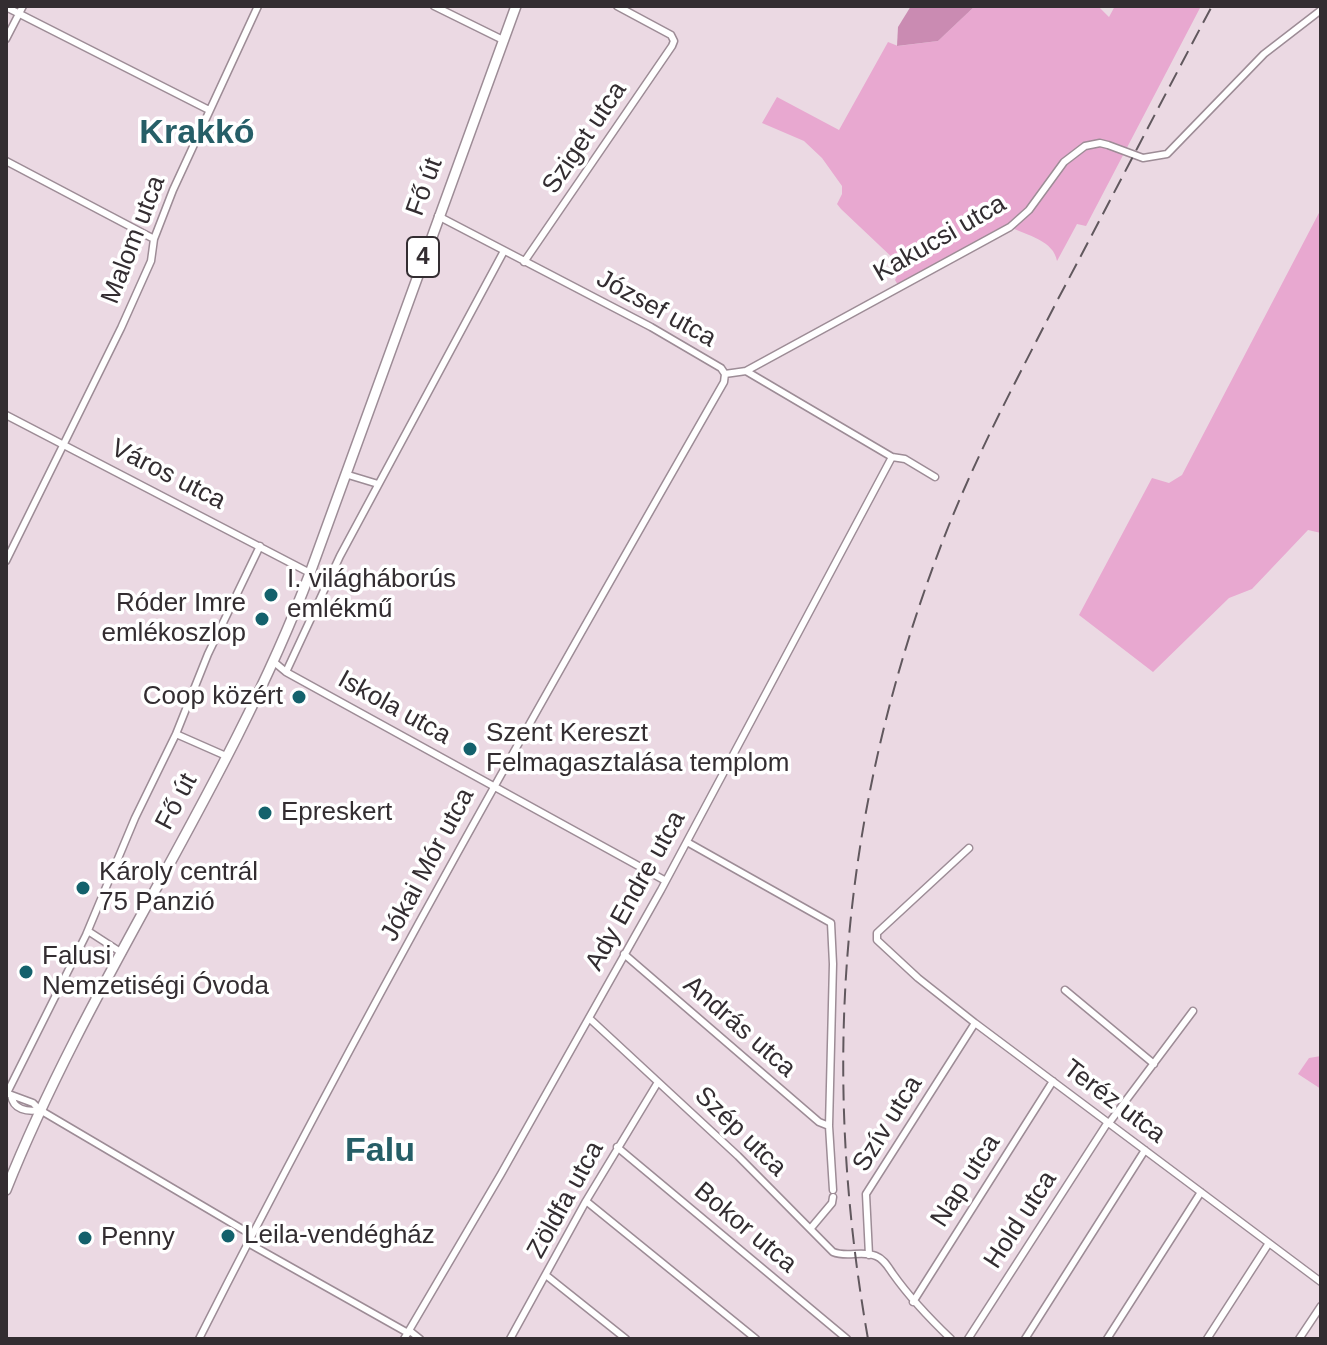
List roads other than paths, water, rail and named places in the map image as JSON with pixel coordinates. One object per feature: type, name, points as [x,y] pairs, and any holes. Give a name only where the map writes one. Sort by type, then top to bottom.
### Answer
[{"type":"main road","name":"Fő út","points":[[6,1190],[40,1110],[274,662],[308,577],[516,6]]},
{"type":"street","points":[[6,39],[23,6]]},
{"type":"street","name":"Malom utca","points":[[6,561],[151,261],[154,239],[173,190],[258,6]]},
{"type":"street","points":[[434,6],[503,40]]},
{"type":"street","name":"Sziget utca","points":[[524,262],[674,41],[671,35],[617,6]]},
{"type":"street","points":[[6,7],[209,110]]},
{"type":"street","name":"Kakucsi utca","points":[[746,371],[1010,227],[1029,210],[1064,162],[1085,146],[1108,145],[1143,158],[1167,154],[1264,54],[1321,10]]},
{"type":"street","points":[[6,161],[154,239]]},
{"type":"street","name":"József utca","points":[[438,216],[651,327],[721,368],[725,374],[746,371]]},
{"type":"street","points":[[286,672],[378,484],[504,251]]},
{"type":"street","points":[[746,371],[892,457],[905,459],[935,477]]},
{"type":"street","name":"Jókai Mór utca","points":[[199,1339],[493,786],[724,382],[725,374]]},
{"type":"street","name":"Város utca","points":[[6,415],[260,546],[308,577]]},
{"type":"street","name":"Ady Endre utca","points":[[407,1334],[687,842],[892,457]]},
{"type":"street","points":[[345,474],[378,484]]},
{"type":"street","name":"Fő út","points":[[8,1094],[88,931],[135,818],[176,734],[208,654],[260,546]]},
{"type":"street","points":[[308,577],[324,589]]},
{"type":"street","name":"Iskola utca","points":[[274,662],[286,672],[664,880]]},
{"type":"street","name":"Fő út","points":[[176,734],[226,756]]},
{"type":"street","points":[[687,842],[831,923],[833,964],[829,1126],[833,1193],[832,1203],[811,1228]]},
{"type":"street","name":"Teréz utca","points":[[969,848],[877,933],[877,940],[975,1023],[1321,1282]]},
{"type":"street","points":[[88,931],[123,953]]},
{"type":"street","name":"András utca","points":[[624,954],[819,1122],[829,1126]]},
{"type":"street","points":[[1065,990],[1154,1064]]},
{"type":"street","name":"Hold utca","points":[[968,1339],[1108,1123],[1193,1011]]},
{"type":"street","name":"Szép utca","points":[[589,1018],[833,1252],[869,1255]]},
{"type":"street","name":"Szív utca","points":[[869,1255],[866,1194],[975,1023]]},
{"type":"street","name":"Nap utca","points":[[913,1302],[1053,1081]]},
{"type":"street","name":"Zöldfa utca","points":[[510,1339],[617,1147],[658,1082]]},
{"type":"street","points":[[8,1094],[15,1105],[27,1112],[40,1110],[252,1235]]},
{"type":"street","name":"Bokor utca","points":[[617,1147],[847,1339]]},
{"type":"street","points":[[1025,1339],[1145,1150]]},
{"type":"street","points":[[1107,1339],[1201,1192]]},
{"type":"street","points":[[586,1201],[756,1339]]},
{"type":"street","points":[[248,1243],[420,1339]]},
{"type":"street","points":[[1207,1339],[1269,1243]]},
{"type":"street","points":[[869,1255],[885,1262],[913,1302],[951,1339]]},
{"type":"street","points":[[547,1276],[626,1339]]},
{"type":"street","points":[[1299,1339],[1321,1306]]},
{"type":"railway","points":[[868,1339],[853,1234],[845,1130],[844,1027],[850,926],[864,825],[885,725],[913,625],[949,525],[974,468],[1057,301],[1212,6]]},
{"type":"place","name":"I. világháborús emlékmű","points":[[271,595]]},
{"type":"place","name":"Róder Imre emlékoszlop","points":[[262,619]]},
{"type":"place","name":"Coop közért","points":[[299,697]]},
{"type":"place","name":"Szent Kereszt Felmagasztalása templom","points":[[470,749]]},
{"type":"place","name":"Epreskert","points":[[265,813]]},
{"type":"place","name":"Károly centrál 75 Panzió","points":[[83,888]]},
{"type":"place","name":"Falusi Nemzetiségi Óvoda","points":[[26,972]]},
{"type":"place","name":"Leila-vendégház","points":[[228,1236]]},
{"type":"place","name":"Penny","points":[[85,1238]]},
{"type":"district","name":"Krakkó","points":[[197,134]]},
{"type":"district","name":"Falu","points":[[380,1152]]}]
